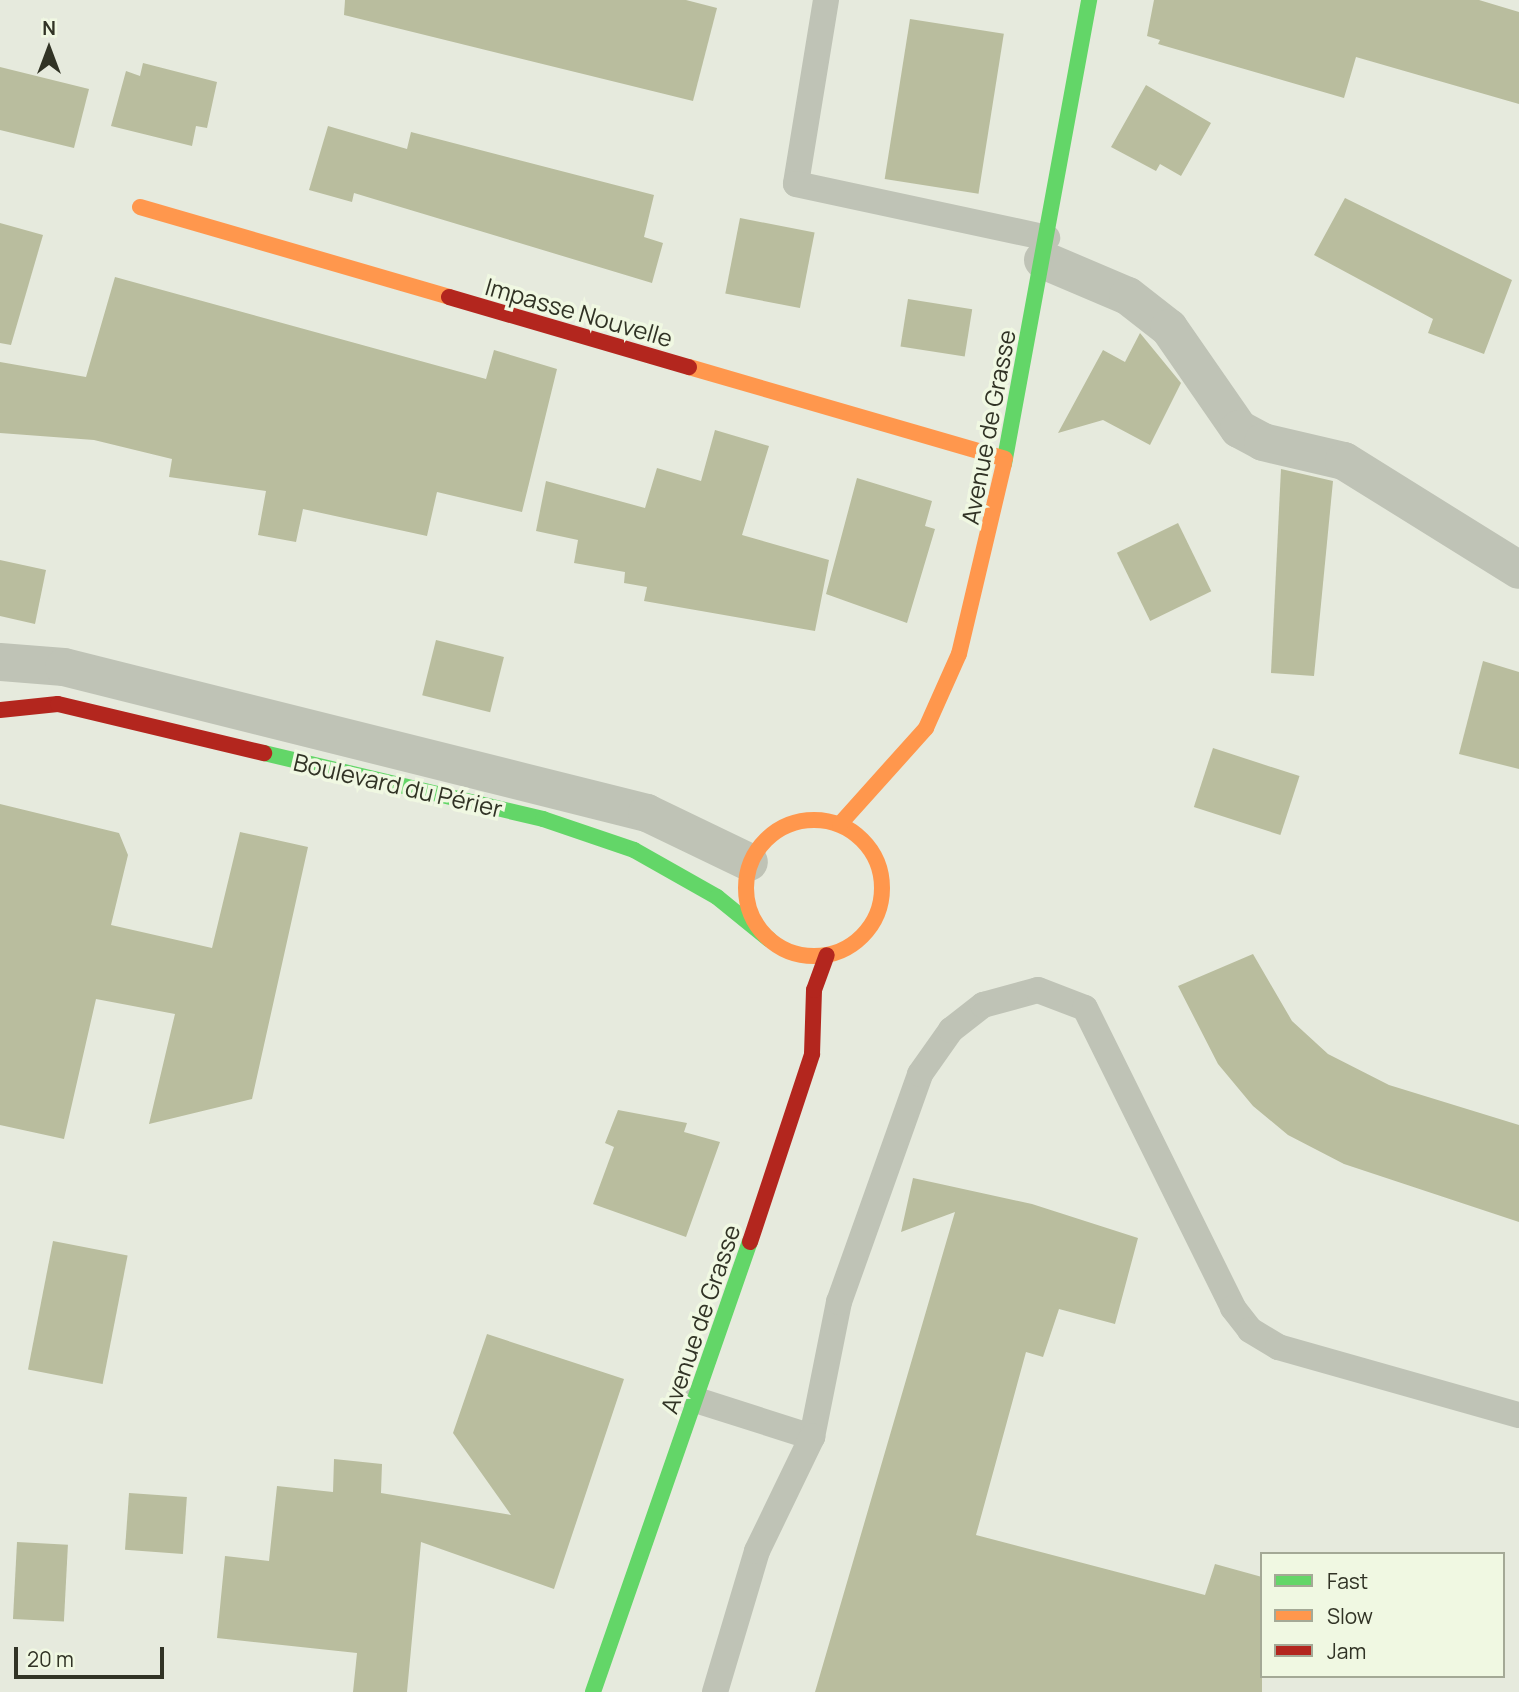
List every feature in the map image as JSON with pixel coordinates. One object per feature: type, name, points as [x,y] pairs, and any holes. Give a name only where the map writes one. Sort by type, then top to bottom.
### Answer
[{"type":"street","name":"Avenue de Grasse","points":[[840,824],[926,727],[940,700],[985,563],[1045,249],[1088,0]]},
{"type":"street","name":"Impasse Nouvelle","points":[[140,207],[1005,459]]},
{"type":"street","points":[[1045,249],[1128,296],[1169,328],[1239,429],[1263,442],[1344,461],[1519,570]]},
{"type":"street","name":"Boulevard du Périer","points":[[0,662],[65,667],[647,813],[749,862]]},
{"type":"street","name":"Boulevard du Périer","points":[[0,710],[58,704],[543,819],[634,850],[716,897],[769,940]]},
{"type":"street","points":[[796,821],[840,824],[873,852],[882,894],[865,934],[827,956],[787,951],[769,940],[748,906],[749,862],[775,831],[796,821]]},
{"type":"street","name":"Avenue de Grasse","points":[[593,1692],[793,1120],[812,1054],[814,990],[827,956]]},
{"type":"lane","points":[[826,0],[796,184],[1045,249]]},
{"type":"lane","points":[[715,1692],[757,1551],[812,1437],[839,1302],[920,1074],[951,1030],[984,1005],[1038,990],[1085,1008],[1233,1308],[1250,1330],[1278,1347],[1519,1415]]},
{"type":"lane","points":[[696,1400],[812,1437]]},
{"type":"building","points":[[345,0],[686,0],[717,8],[693,101],[344,15]]},
{"type":"building","points":[[1154,0],[1479,0],[1519,12],[1519,104],[1356,57],[1344,98],[1158,44],[1160,40],[1147,36]]},
{"type":"building","points":[[910,19],[1004,34],[978,194],[885,179]]},
{"type":"building","points":[[143,63],[217,82],[207,128],[196,126],[192,146],[111,126],[126,71],[140,76]]},
{"type":"building","points":[[0,67],[89,89],[74,148],[0,130]]},
{"type":"building","points":[[1146,85],[1211,123],[1181,176],[1160,164],[1156,171],[1111,147]]},
{"type":"building","points":[[328,126],[407,149],[411,132],[654,195],[644,237],[663,243],[652,283],[354,193],[352,202],[309,190]]},
{"type":"building","points":[[1345,198],[1512,280],[1484,354],[1428,333],[1433,319],[1314,255]]},
{"type":"building","points":[[740,218],[815,233],[800,308],[725,294]]},
{"type":"building","points":[[0,223],[43,235],[11,345],[0,343]]},
{"type":"building","points":[[115,277],[486,379],[494,350],[557,369],[522,512],[437,492],[427,536],[303,509],[296,542],[258,535],[266,491],[169,477],[172,459],[94,440],[0,433],[0,362],[86,377]]},
{"type":"building","points":[[908,299],[972,309],[965,357],[900,346]]},
{"type":"building","points":[[1140,333],[1181,383],[1150,445],[1103,420],[1058,433],[1103,350],[1125,362]]},
{"type":"building","points":[[715,430],[769,446],[742,535],[829,560],[815,631],[644,601],[647,587],[624,583],[625,572],[574,563],[578,540],[536,531],[546,481],[645,508],[657,468],[701,481]]},
{"type":"building","points":[[1281,469],[1333,481],[1314,676],[1271,673]]},
{"type":"building","points":[[857,478],[932,501],[925,526],[935,529],[907,623],[826,594]]},
{"type":"building","points":[[1178,523],[1211,591],[1150,621],[1117,553]]},
{"type":"building","points":[[0,560],[46,570],[35,624],[0,616]]},
{"type":"building","points":[[436,640],[504,657],[490,712],[422,695]]},
{"type":"building","points":[[1483,661],[1519,672],[1519,769],[1459,754]]},
{"type":"building","points":[[1213,748],[1300,776],[1280,835],[1194,807]]},
{"type":"building","points":[[0,804],[119,833],[128,855],[111,925],[212,948],[240,832],[308,847],[252,1099],[149,1124],[175,1014],[96,999],[64,1139],[0,1125]]},
{"type":"building","points":[[1253,954],[1292,1021],[1328,1054],[1389,1085],[1519,1125],[1519,1222],[1344,1164],[1288,1135],[1253,1106],[1218,1064],[1178,986]]},
{"type":"building","points":[[618,1110],[687,1123],[684,1132],[720,1142],[686,1237],[593,1204],[614,1147],[605,1143]]},
{"type":"building","points":[[913,1178],[1032,1204],[1138,1238],[1115,1324],[1059,1309],[1043,1357],[1026,1352],[976,1535],[1205,1595],[1215,1564],[1260,1576],[1262,1692],[815,1692],[955,1212],[901,1232]]},
{"type":"building","points":[[53,1241],[128,1256],[103,1384],[28,1370]]},
{"type":"building","points":[[487,1334],[624,1379],[554,1589],[421,1542],[407,1692],[353,1692],[357,1653],[217,1638],[225,1556],[269,1561],[277,1486],[333,1492],[334,1459],[382,1464],[381,1493],[511,1515],[453,1433]]},
{"type":"building","points":[[129,1493],[187,1497],[183,1554],[125,1550]]},
{"type":"building","points":[[17,1542],[68,1545],[64,1622],[13,1619]]},
{"type":"traffic: fast","points":[[1004,464],[1089,0]]},
{"type":"traffic: fast","points":[[264,753],[543,819],[634,850],[717,897],[770,940]]},
{"type":"traffic: fast","points":[[593,1692],[750,1242]]},
{"type":"traffic: slow","points":[[140,207],[449,297]]},
{"type":"traffic: slow","points":[[689,367],[1005,459]]},
{"type":"traffic: slow","points":[[840,824],[926,728],[959,654],[1004,464]]},
{"type":"traffic: slow","points":[[814,820],[840,825],[862,840],[877,862],[882,888],[877,914],[862,936],[840,951],[814,956],[788,951],[766,936],[751,914],[746,888],[751,862],[766,840],[788,825],[814,820]]},
{"type":"traffic: jam","points":[[449,297],[689,367]]},
{"type":"traffic: jam","points":[[0,710],[58,704],[264,753]]},
{"type":"traffic: jam","points":[[750,1242],[812,1054],[814,990],[827,955]]}]
